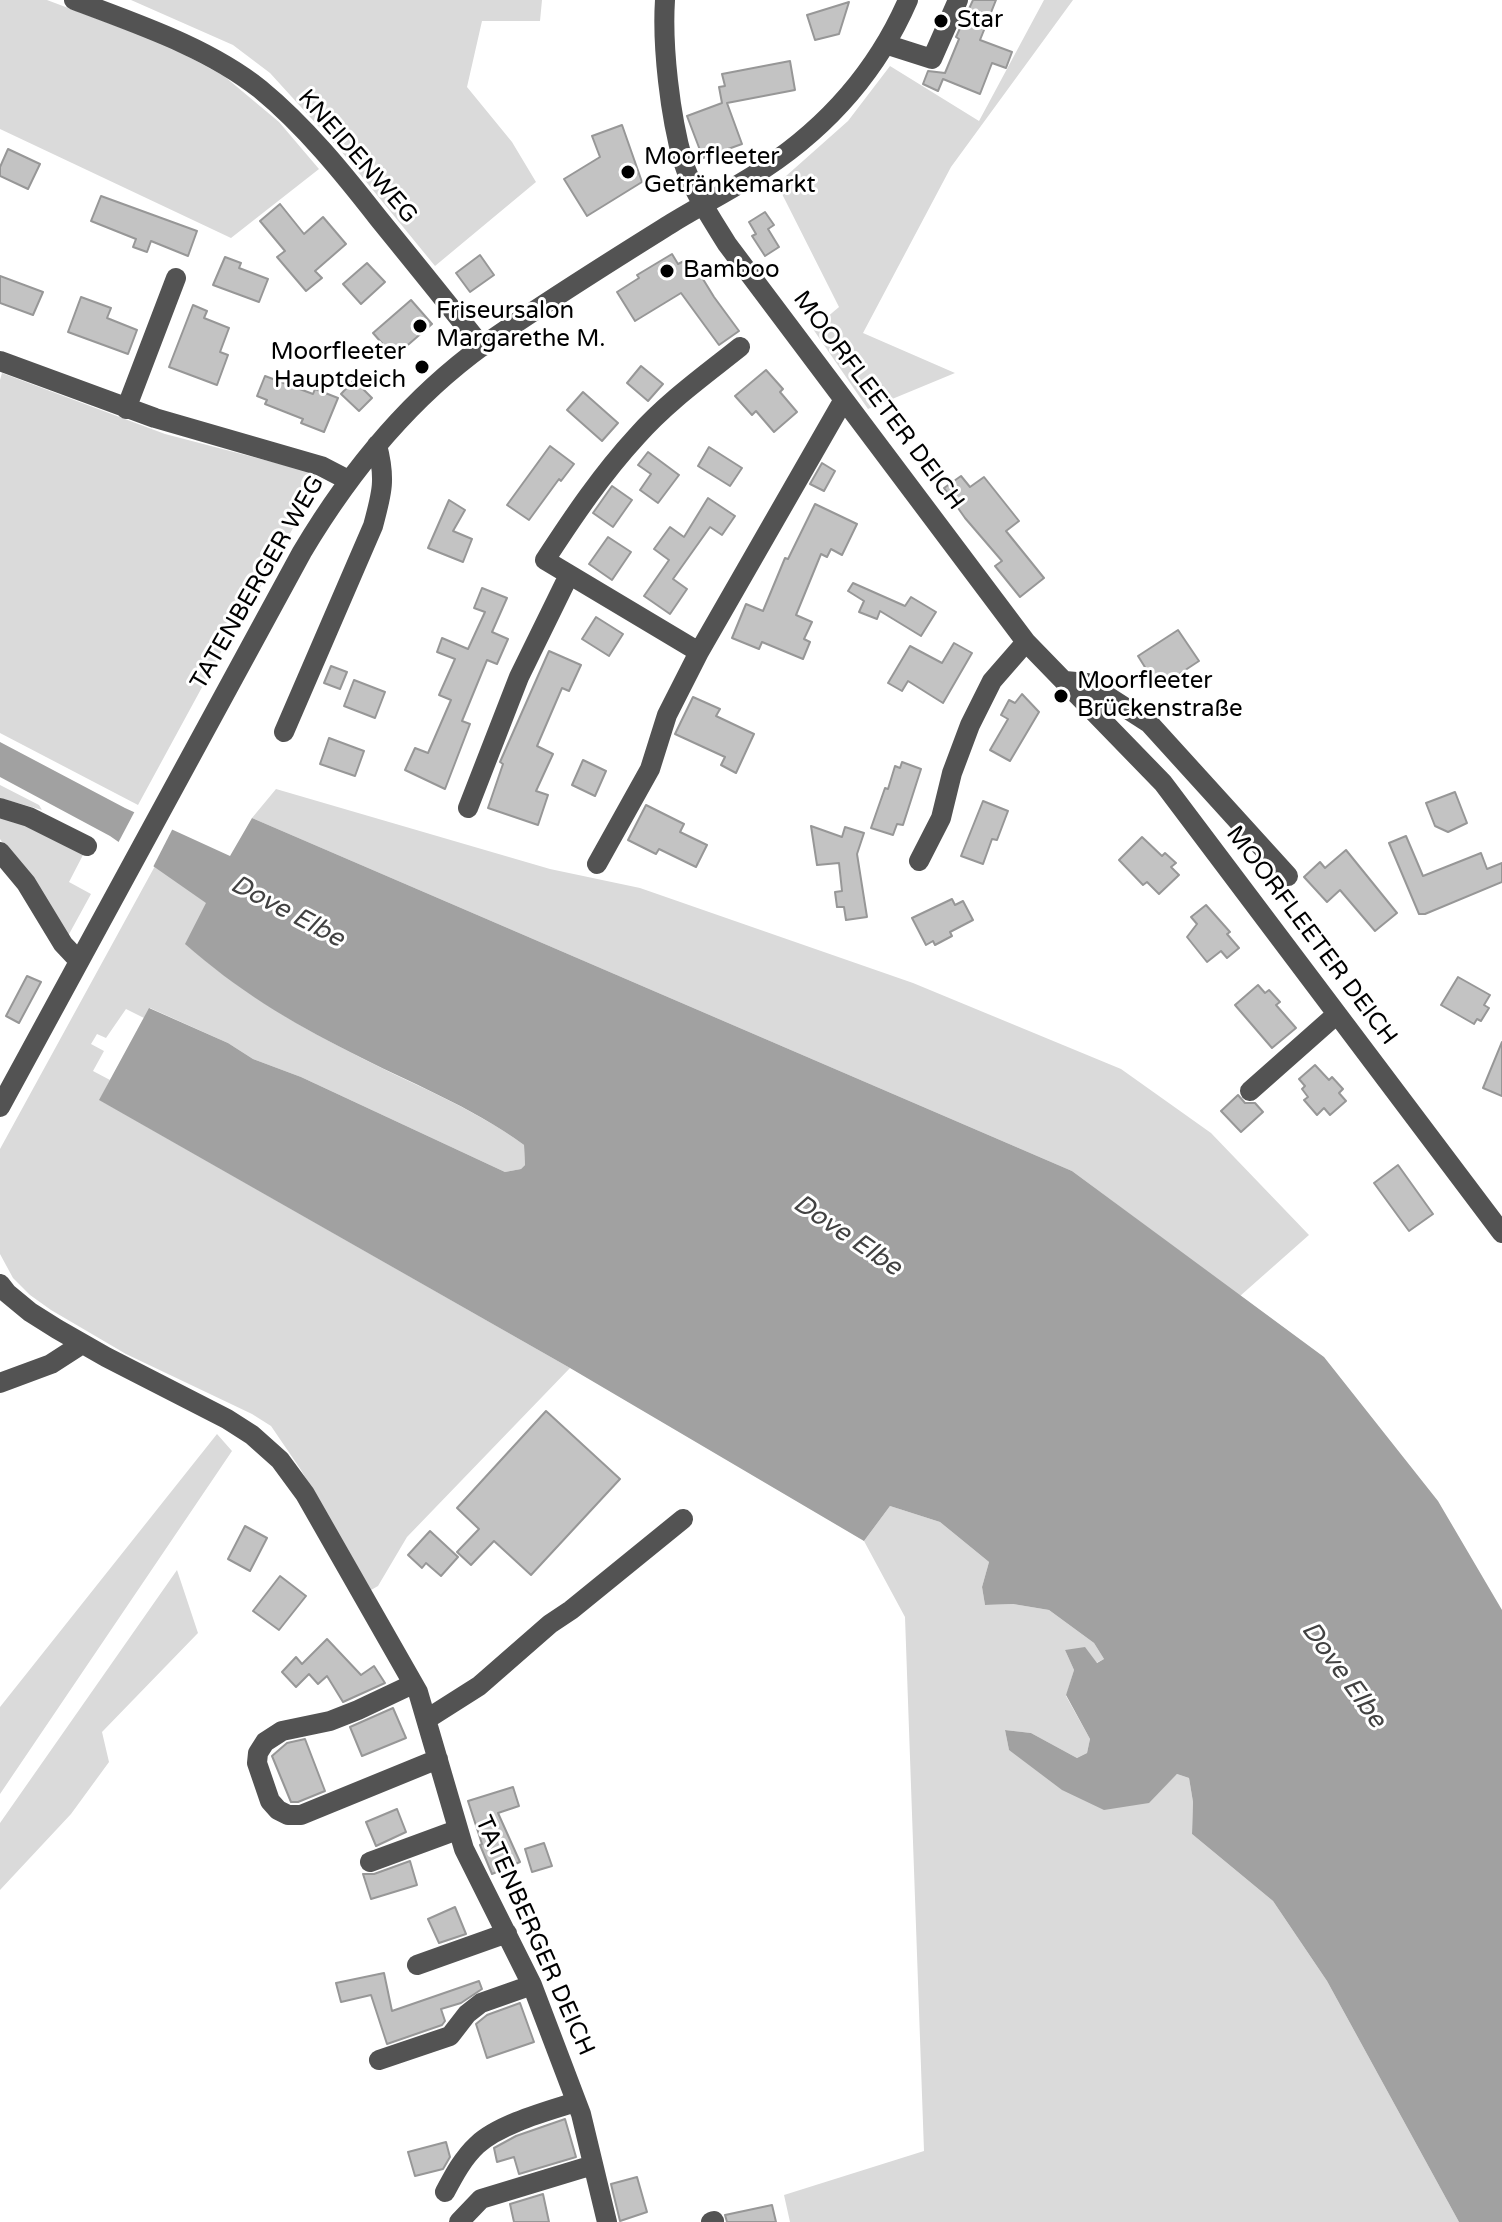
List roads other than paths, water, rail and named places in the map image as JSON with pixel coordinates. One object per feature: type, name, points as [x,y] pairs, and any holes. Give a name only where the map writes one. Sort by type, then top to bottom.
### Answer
[{"type":"street","name":"KNEIDENWEG","points":[[74,0],[133,22],[212,58],[258,88],[295,120],[351,183],[482,347]]},
{"type":"street","name":"MOORFLEETER DEICH","points":[[665,0],[663,23],[684,163],[703,204],[727,244],[1026,642],[1163,783],[1502,1233]]},
{"type":"street","name":"TATENBERGER WEG","points":[[79,961],[302,552],[348,480],[377,445],[408,411],[482,347],[578,281],[765,168],[812,133],[845,100],[873,65],[908,0]]},
{"type":"street","points":[[885,44],[932,59],[958,0]]},
{"type":"street","points":[[126,409],[176,278]]},
{"type":"street","points":[[699,652],[545,560],[586,498],[638,434],[686,389],[740,347]]},
{"type":"street","points":[[1,364],[126,409],[321,466],[348,480]]},
{"type":"street","points":[[597,864],[650,769],[667,715],[699,652],[843,401]]},
{"type":"street","points":[[284,732],[373,526],[384,471],[377,445]]},
{"type":"street","points":[[468,808],[519,677],[569,575]]},
{"type":"street","points":[[919,861],[941,818],[952,773],[970,725],[992,681],[1026,642]]},
{"type":"street","name":"MOORFLEETER DEICH","points":[[1065,681],[1087,683],[1149,723],[1288,876]]},
{"type":"street","points":[[0,808],[29,817],[87,846]]},
{"type":"street","points":[[0,852],[26,883],[63,944],[79,961],[0,1107]]},
{"type":"street","points":[[1250,1091],[1337,1014]]},
{"type":"street","name":"TATENBERGER DEICH","points":[[0,1284],[30,1312],[82,1344],[252,1435],[280,1460],[313,1507],[413,1684],[427,1719],[464,1849],[532,1985],[576,2102],[607,2222]]},
{"type":"street","points":[[0,1383],[51,1364],[82,1344]]},
{"type":"street","points":[[427,1719],[479,1686],[550,1624],[683,1519]]},
{"type":"street","points":[[413,1684],[330,1721],[282,1731],[265,1742],[258,1753],[257,1763],[270,1801],[288,1815],[301,1815],[438,1759]]},
{"type":"street","points":[[370,1862],[457,1830]]},
{"type":"street","points":[[417,1965],[507,1933]]},
{"type":"street","points":[[379,2060],[450,2036],[467,2014],[481,2003],[532,1985]]},
{"type":"street","points":[[445,2192],[477,2144],[493,2133],[576,2102]]},
{"type":"street","points":[[459,2222],[481,2199],[593,2165]]},
{"type":"water","name":"Dove Elbe","points":[[0,742],[125,808],[230,856],[252,818],[1072,1171],[1324,1357],[1438,1501],[1502,1610],[1502,2222],[1459,2222],[1327,1981],[1273,1901],[1192,1834],[1193,1802],[1189,1778],[1177,1774],[1149,1803],[1104,1810],[1062,1790],[1009,1750],[1005,1730],[1031,1733],[1077,1758],[1087,1753],[1090,1739],[1066,1695],[1074,1670],[1065,1650],[1085,1647],[1097,1663],[1104,1659],[1094,1643],[1049,1610],[1013,1604],[985,1605],[982,1587],[989,1562],[940,1522],[890,1506],[864,1541],[570,1368],[99,1100],[149,1008],[228,1043],[253,1059],[301,1077],[505,1172],[521,1169],[525,1165],[524,1145],[504,1131],[461,1106],[306,1029],[264,1004],[204,960],[185,944],[206,903],[110,836],[0,777]]},
{"type":"place","name":"Star","points":[[941,21]]},
{"type":"place","name":"Moorfleeter Getränkemarkt","points":[[628,172]]},
{"type":"place","name":"Bamboo","points":[[667,271]]},
{"type":"place","name":"Friseursalon Margarethe M.","points":[[420,326]]},
{"type":"place","name":"Moorfleeter Hauptdeich","points":[[422,367]]},
{"type":"place","name":"Moorfleeter Brückenstraße","points":[[1061,696]]}]
